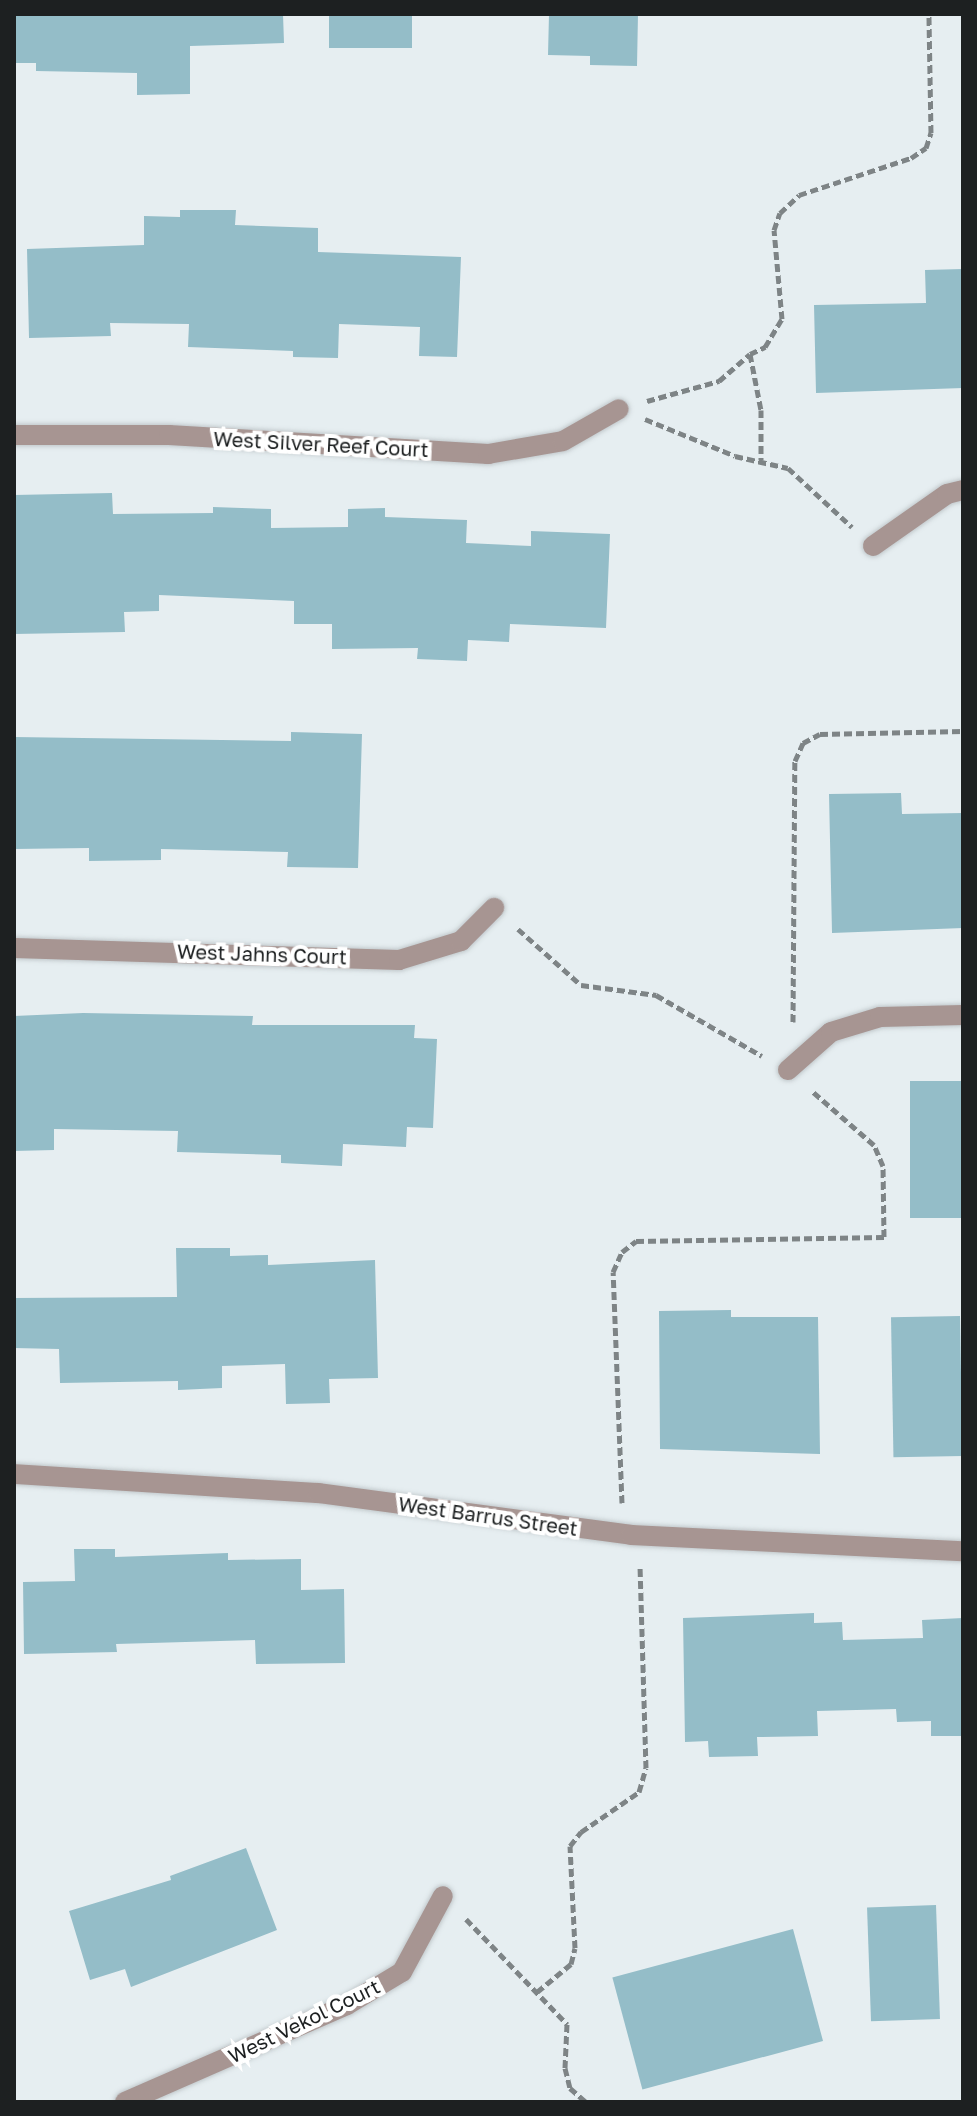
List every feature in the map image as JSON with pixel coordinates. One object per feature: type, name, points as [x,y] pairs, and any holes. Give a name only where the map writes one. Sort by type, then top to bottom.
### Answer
[{"type":"street","name":"West Silver Reef Court","points":[[14,435],[169,435],[488,454],[563,441],[619,409]]},
{"type":"street","points":[[873,546],[947,494],[963,490]]},
{"type":"street","name":"West Jahns Court","points":[[14,948],[399,960],[461,941],[494,908]]},
{"type":"street","points":[[788,1070],[831,1032],[880,1017],[963,1015]]},
{"type":"street","name":"West Barrus Street","points":[[14,1474],[318,1493],[631,1535],[963,1551]]},
{"type":"street","name":"West Vekol Court","points":[[125,2102],[347,2005],[402,1972],[443,1896]]},
{"type":"path","points":[[619,409],[719,381],[750,354],[765,347],[782,319],[774,230],[780,213],[799,195],[911,158],[926,148],[931,133],[929,14]]},
{"type":"path","points":[[750,354],[761,410],[761,460]]},
{"type":"path","points":[[619,409],[735,456],[788,468],[873,546]]},
{"type":"path","points":[[788,1070],[797,985],[795,761],[803,743],[820,734],[963,731]]},
{"type":"path","points":[[494,908],[581,985],[656,995],[788,1070],[874,1145],[883,1166],[884,1237],[636,1241],[622,1252],[613,1272],[620,1494],[642,1574],[646,1768],[639,1792],[581,1832],[570,1846],[575,1948],[571,1964],[537,1992]]},
{"type":"path","points":[[443,1896],[567,2024],[565,2068],[570,2088],[586,2102]]},
{"type":"building","points":[[14,14],[283,14],[284,43],[190,46],[190,94],[137,95],[137,73],[36,71],[36,63],[14,63]]},
{"type":"building","points":[[329,14],[412,14],[412,48],[329,48]]},
{"type":"building","points":[[549,14],[638,14],[637,66],[590,65],[590,56],[548,55]]},
{"type":"building","points":[[180,210],[236,210],[235,225],[318,228],[318,252],[461,257],[457,357],[419,356],[420,327],[339,324],[338,358],[293,357],[293,351],[188,347],[189,324],[110,323],[111,336],[29,338],[27,249],[144,245],[144,216],[180,217]]},
{"type":"building","points":[[963,269],[963,388],[816,393],[814,305],[926,303],[925,270]]},
{"type":"building","points":[[112,493],[113,514],[213,513],[213,507],[271,509],[271,528],[348,527],[348,509],[385,508],[385,517],[467,520],[466,543],[531,546],[531,531],[610,534],[606,628],[510,624],[509,642],[468,640],[467,661],[417,659],[418,648],[332,649],[332,624],[294,624],[294,601],[159,595],[159,611],[124,612],[125,632],[14,634],[14,495]]},
{"type":"building","points":[[291,732],[362,734],[358,868],[287,867],[288,852],[161,849],[161,860],[89,861],[89,848],[14,849],[14,737],[291,741]]},
{"type":"building","points":[[901,793],[902,814],[963,813],[963,928],[832,933],[829,794]]},
{"type":"building","points":[[83,1013],[253,1016],[252,1025],[415,1025],[414,1038],[437,1039],[433,1128],[407,1127],[406,1147],[343,1144],[342,1166],[281,1163],[281,1155],[177,1152],[178,1131],[54,1129],[54,1150],[14,1151],[14,1016]]},
{"type":"building","points":[[910,1081],[963,1081],[963,1218],[910,1218]]},
{"type":"building","points":[[176,1248],[230,1248],[230,1256],[268,1255],[268,1265],[375,1260],[378,1378],[329,1379],[330,1403],[286,1404],[285,1364],[222,1366],[222,1388],[178,1390],[178,1381],[60,1383],[59,1349],[14,1348],[14,1298],[177,1297]]},
{"type":"building","points":[[731,1310],[731,1317],[818,1317],[820,1454],[660,1449],[659,1311]]},
{"type":"building","points":[[960,1316],[962,1456],[893,1457],[891,1317]]},
{"type":"building","points":[[74,1549],[115,1549],[115,1557],[228,1553],[228,1560],[301,1559],[301,1590],[344,1589],[345,1663],[256,1664],[255,1640],[116,1644],[117,1652],[24,1654],[23,1582],[75,1581]]},
{"type":"building","points":[[814,1613],[814,1623],[842,1622],[843,1640],[923,1638],[922,1620],[963,1618],[963,1736],[931,1736],[931,1721],[897,1722],[896,1709],[817,1711],[818,1736],[757,1737],[758,1756],[709,1757],[708,1741],[685,1742],[683,1618]]},
{"type":"building","points":[[246,1848],[277,1930],[131,1987],[125,1969],[90,1980],[69,1911],[171,1880],[170,1876]]},
{"type":"building","points":[[936,1905],[940,2019],[871,2021],[867,1907]]},
{"type":"building","points":[[793,1929],[823,2041],[642,2089],[612,1977]]}]
